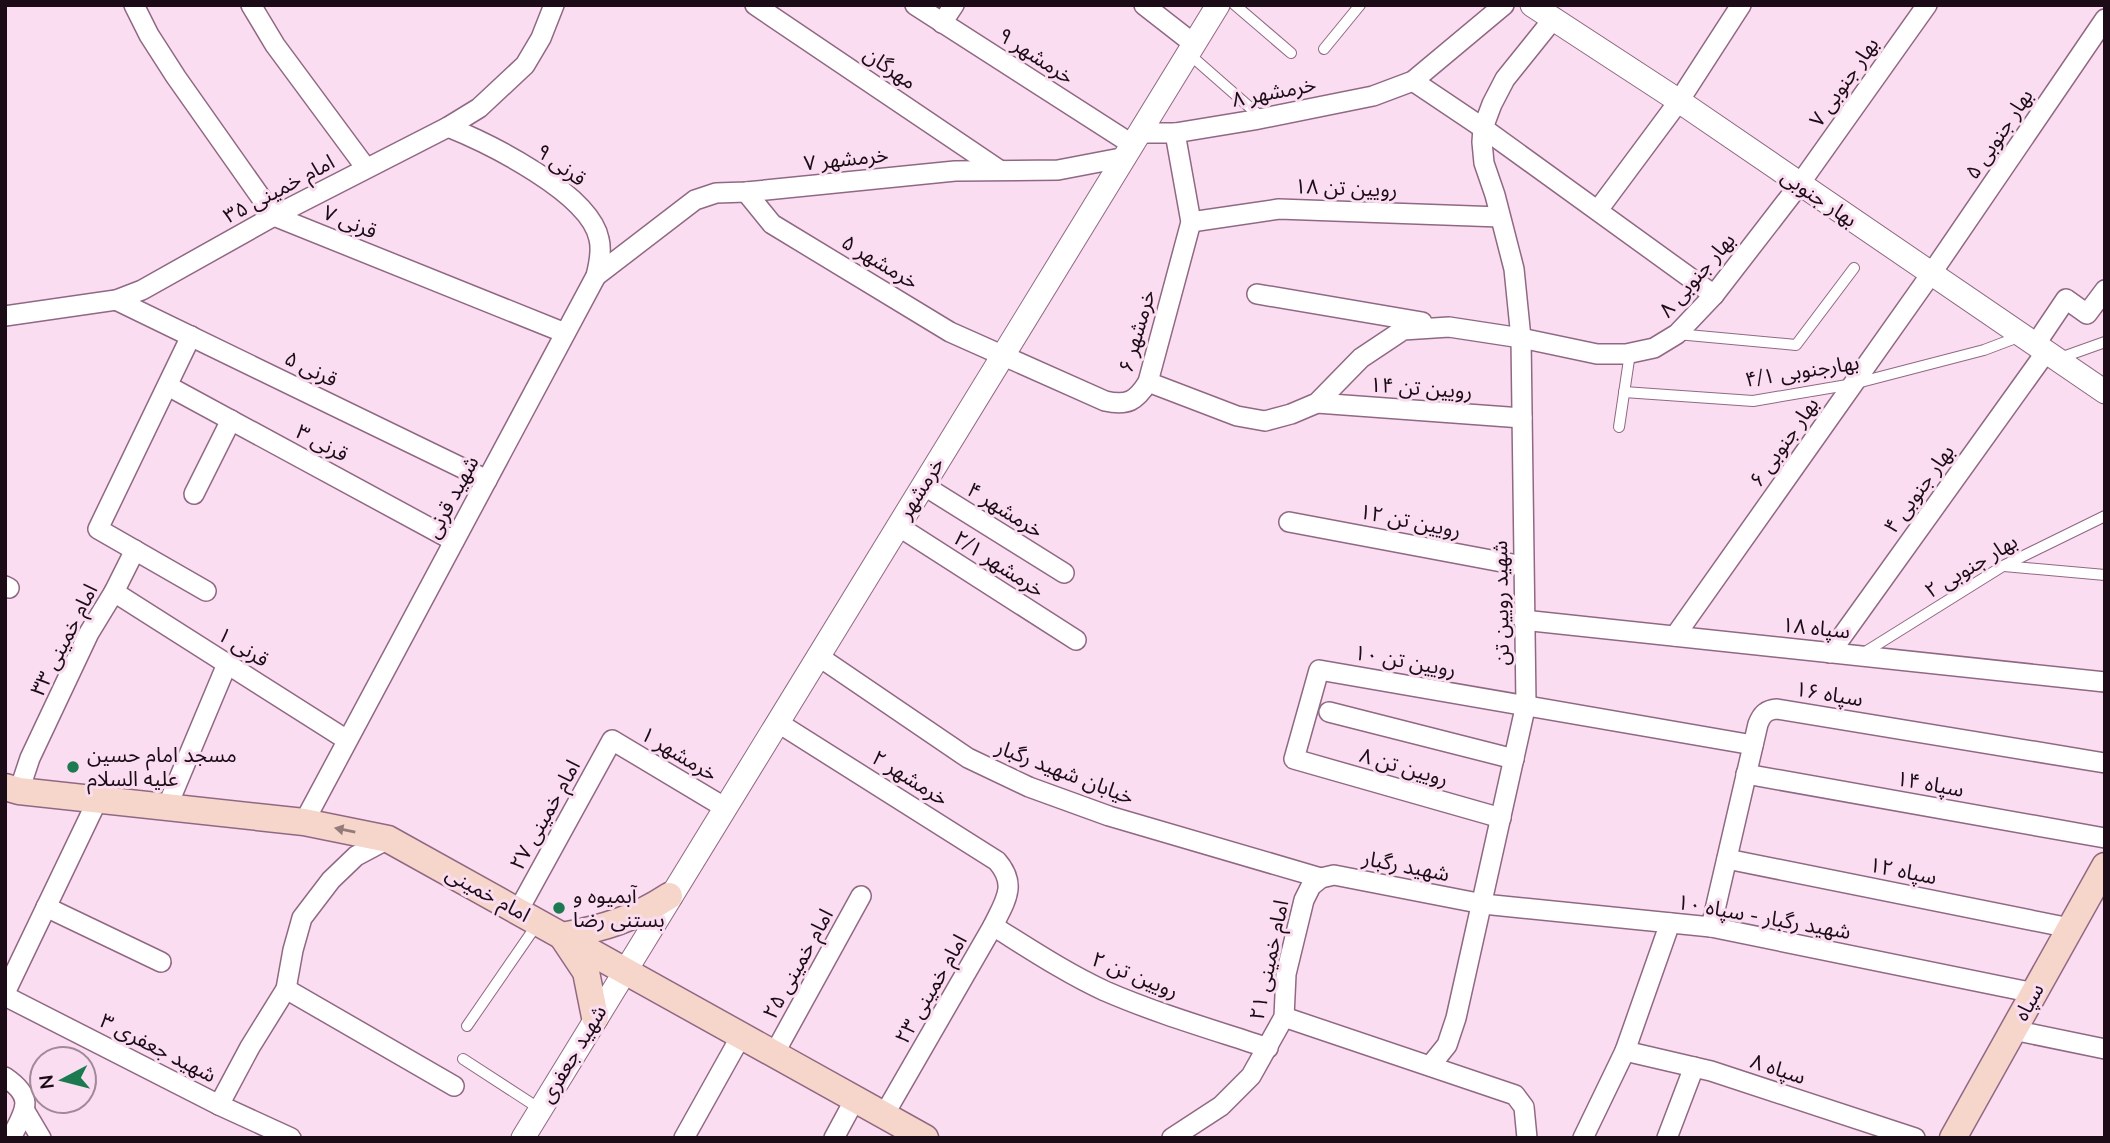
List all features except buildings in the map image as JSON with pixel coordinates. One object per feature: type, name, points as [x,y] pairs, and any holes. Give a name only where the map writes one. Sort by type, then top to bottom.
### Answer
[{"type":"main road","name":"امام خمینی","points":[[12,789],[304,822],[388,839],[925,1138]]},
{"type":"main road","name":"سپاه","points":[[1953,1138],[2070,928],[2098,890],[2105,866]]},
{"type":"main road","points":[[596,1017],[586,972],[562,936],[622,922],[645,912],[669,896]]},
{"type":"street","points":[[134,5],[149,35],[176,77],[274,216]]},
{"type":"street","points":[[251,5],[275,45],[366,168]]},
{"type":"street","name":"امام خمینی ۳۵","points":[[5,316],[116,300],[142,290],[274,216],[447,127],[479,108],[525,65],[541,38],[554,5]]},
{"type":"street","name":"مهرگان","points":[[755,5],[998,169]]},
{"type":"street","name":"خرمشهر ۹","points":[[915,5],[1133,145]]},
{"type":"street","points":[[942,23],[954,5]]},
{"type":"street","points":[[1144,5],[1191,49]]},
{"type":"street","name":"خرمشهر","points":[[624,970],[1218,5]]},
{"type":"street","name":"خرمشهر ۸","points":[[1133,145],[1175,133],[1373,96],[1413,81],[1504,5]]},
{"type":"street","points":[[1598,210],[1679,101],[1741,5]]},
{"type":"street","name":"بهار جنوبی ۷","points":[[1799,185],[1927,5]]},
{"type":"street","points":[[1483,128],[1492,104],[1544,10]]},
{"type":"street","name":"بهار جنوبی","points":[[1544,10],[2105,392]]},
{"type":"street","name":"بهار جنوبی ۵","points":[[1931,274],[2105,19]]},
{"type":"street","points":[[1413,81],[1483,128],[1714,295]]},
{"type":"street","name":"قرنی ۹","points":[[447,127],[485,142],[567,194],[589,216],[599,238],[600,258],[596,276]]},
{"type":"street","name":"شهید رویین تن","points":[[1430,1066],[1447,1045],[1453,1027],[1526,705],[1521,338],[1514,269],[1484,163],[1483,128]]},
{"type":"street","name":"خرمشهر ۶","points":[[1003,356],[1105,401],[1130,403],[1140,396],[1148,382],[1191,222],[1175,133]]},
{"type":"street","name":"خرمشهر ۷","points":[[596,276],[695,200],[716,193],[998,169],[1058,170],[1133,145]]},
{"type":"street","name":"بهار جنوبی ۸","points":[[1449,327],[1521,338],[1597,354],[1630,353],[1654,348],[1677,334],[1714,295],[1799,185]]},
{"type":"street","name":"خرمشهر ۵","points":[[746,192],[772,225],[950,332],[1003,356]]},
{"type":"street","name":"رویین تن ۱۸","points":[[1191,222],[1279,209],[1500,217]]},
{"type":"street","name":"قرنی ۷","points":[[274,216],[565,333]]},
{"type":"street","name":"بهار جنوبی ۶","points":[[1675,636],[1931,274]]},
{"type":"street","name":"شهید قرنی","points":[[304,822],[596,276]]},
{"type":"street","name":"بهار جنوبی ۴","points":[[1830,653],[2040,348],[2066,299],[2087,314],[2105,290]]},
{"type":"street","points":[[1257,295],[1449,327]]},
{"type":"street","name":"قرنی ۵","points":[[116,300],[487,480]]},
{"type":"street","points":[[1148,382],[1237,416],[1265,421],[1317,403],[1361,358],[1403,330],[1449,327]]},
{"type":"street","points":[[191,336],[97,529],[206,591]]},
{"type":"street","name":"قرنی ۳","points":[[168,386],[454,541]]},
{"type":"street","name":"رویین تن ۱۴","points":[[1317,403],[1522,418]]},
{"type":"street","points":[[194,495],[231,420]]},
{"type":"street","name":"خرمشهر ۴","points":[[923,485],[1064,573]]},
{"type":"street","name":"رویین تن ۱۲","points":[[1289,522],[1523,566]]},
{"type":"street","name":"خرمشهر ۲/۱","points":[[898,526],[1076,640]]},
{"type":"street","name":"امام خمینی ۳۳","points":[[12,789],[30,758],[89,633],[135,550]]},
{"type":"street","name":"قرنی ۱","points":[[114,592],[347,740]]},
{"type":"street","name":"سپاه ۱۸","points":[[1523,620],[2105,682]]},
{"type":"street","name":"خیابان شهید رگبار","points":[[818,656],[968,758],[1029,787],[1109,816],[1321,877]]},
{"type":"street","points":[[167,807],[227,664]]},
{"type":"street","name":"رویین تن ۱۰","points":[[1294,759],[1319,670],[1753,745]]},
{"type":"street","name":"سپاه ۱۶","points":[[1711,927],[1753,745],[1762,716],[1769,710],[1777,709],[2105,763]]},
{"type":"street","points":[[1329,712],[1514,759]]},
{"type":"street","name":"خرمشهر ۲","points":[[777,722],[998,861],[1009,882]]},
{"type":"street","name":"خرمشهر ۱","points":[[612,740],[724,807]]},
{"type":"street","name":"امام خمینی ۲۷","points":[[528,917],[612,740]]},
{"type":"street","name":"رویین تن ۸","points":[[1294,759],[1501,818]]},
{"type":"street","name":"سپاه ۱۴","points":[[1746,774],[2105,838]]},
{"type":"street","points":[[5,995],[98,799]]},
{"type":"street","points":[[219,1105],[250,1047],[286,989],[302,918],[331,880],[356,856],[388,839]]},
{"type":"street","name":"سپاه ۱۲","points":[[1727,859],[2070,928]]},
{"type":"street","name":"شهید رگبار","points":[[1321,877],[1334,875],[1483,904]]},
{"type":"street","name":"امام خمینی ۲۱","points":[[1172,1138],[1221,1106],[1251,1076],[1268,1048],[1284,1017],[1286,974],[1304,900],[1311,886],[1321,877]]},
{"type":"street","name":"امام خمینی ۲۳","points":[[884,1115],[993,926],[1006,899],[1009,882]]},
{"type":"street","name":"امام خمینی ۲۵","points":[[774,1054],[861,896]]},
{"type":"street","name":"شهید رگبار - سپاه ۱۰","points":[[1483,904],[1711,927],[2034,993]]},
{"type":"street","points":[[46,908],[161,962]]},
{"type":"street","points":[[1583,1138],[1625,1051],[1670,923]]},
{"type":"street","name":"رویین تن ۲","points":[[993,926],[1062,969],[1104,990],[1268,1048]]},
{"type":"street","name":"شهید جعفری","points":[[523,1138],[624,970]]},
{"type":"street","points":[[286,989],[454,1086]]},
{"type":"street","name":"شهید جعفری ۳","points":[[5,995],[219,1105],[291,1138]]},
{"type":"street","points":[[1284,1017],[1515,1095],[1524,1107],[1527,1138]]},
{"type":"street","points":[[2013,1030],[2105,1049]]},
{"type":"street","points":[[684,1138],[741,1036]]},
{"type":"street","name":"سپاه ۸","points":[[1625,1051],[1711,1071],[1915,1138]]},
{"type":"street","points":[[1667,1138],[1694,1067]]},
{"type":"street","points":[[5,1077],[18,1085],[24,1094],[24,1111],[11,1138]]},
{"type":"street","points":[[834,1138],[855,1099]]},
{"type":"street","points":[[24,1111],[41,1138]]},
{"type":"lane","points":[[1235,5],[1291,53]]},
{"type":"lane","points":[[1324,49],[1360,5]]},
{"type":"lane","points":[[1191,49],[1262,118]]},
{"type":"lane","points":[[1677,334],[1796,345],[1854,268]]},
{"type":"lane","name":"بهارجنوبی ۴/۱","points":[[1624,392],[1753,401],[1853,384],[1984,350],[2105,342]]},
{"type":"lane","points":[[1619,427],[1630,353]]},
{"type":"lane","name":"بهار جنوبی ۲","points":[[1860,656],[2003,566],[2105,516]]},
{"type":"lane","points":[[2003,566],[2105,576]]},
{"type":"lane","points":[[467,1026],[528,917]]},
{"type":"lane","points":[[463,1059],[540,1109]]},
{"type":"place","name":"مسجد امام حسین علیه السلام","points":[[73,767]]},
{"type":"place","name":"آبمیوه و بستنی رضا","points":[[559,908]]}]
